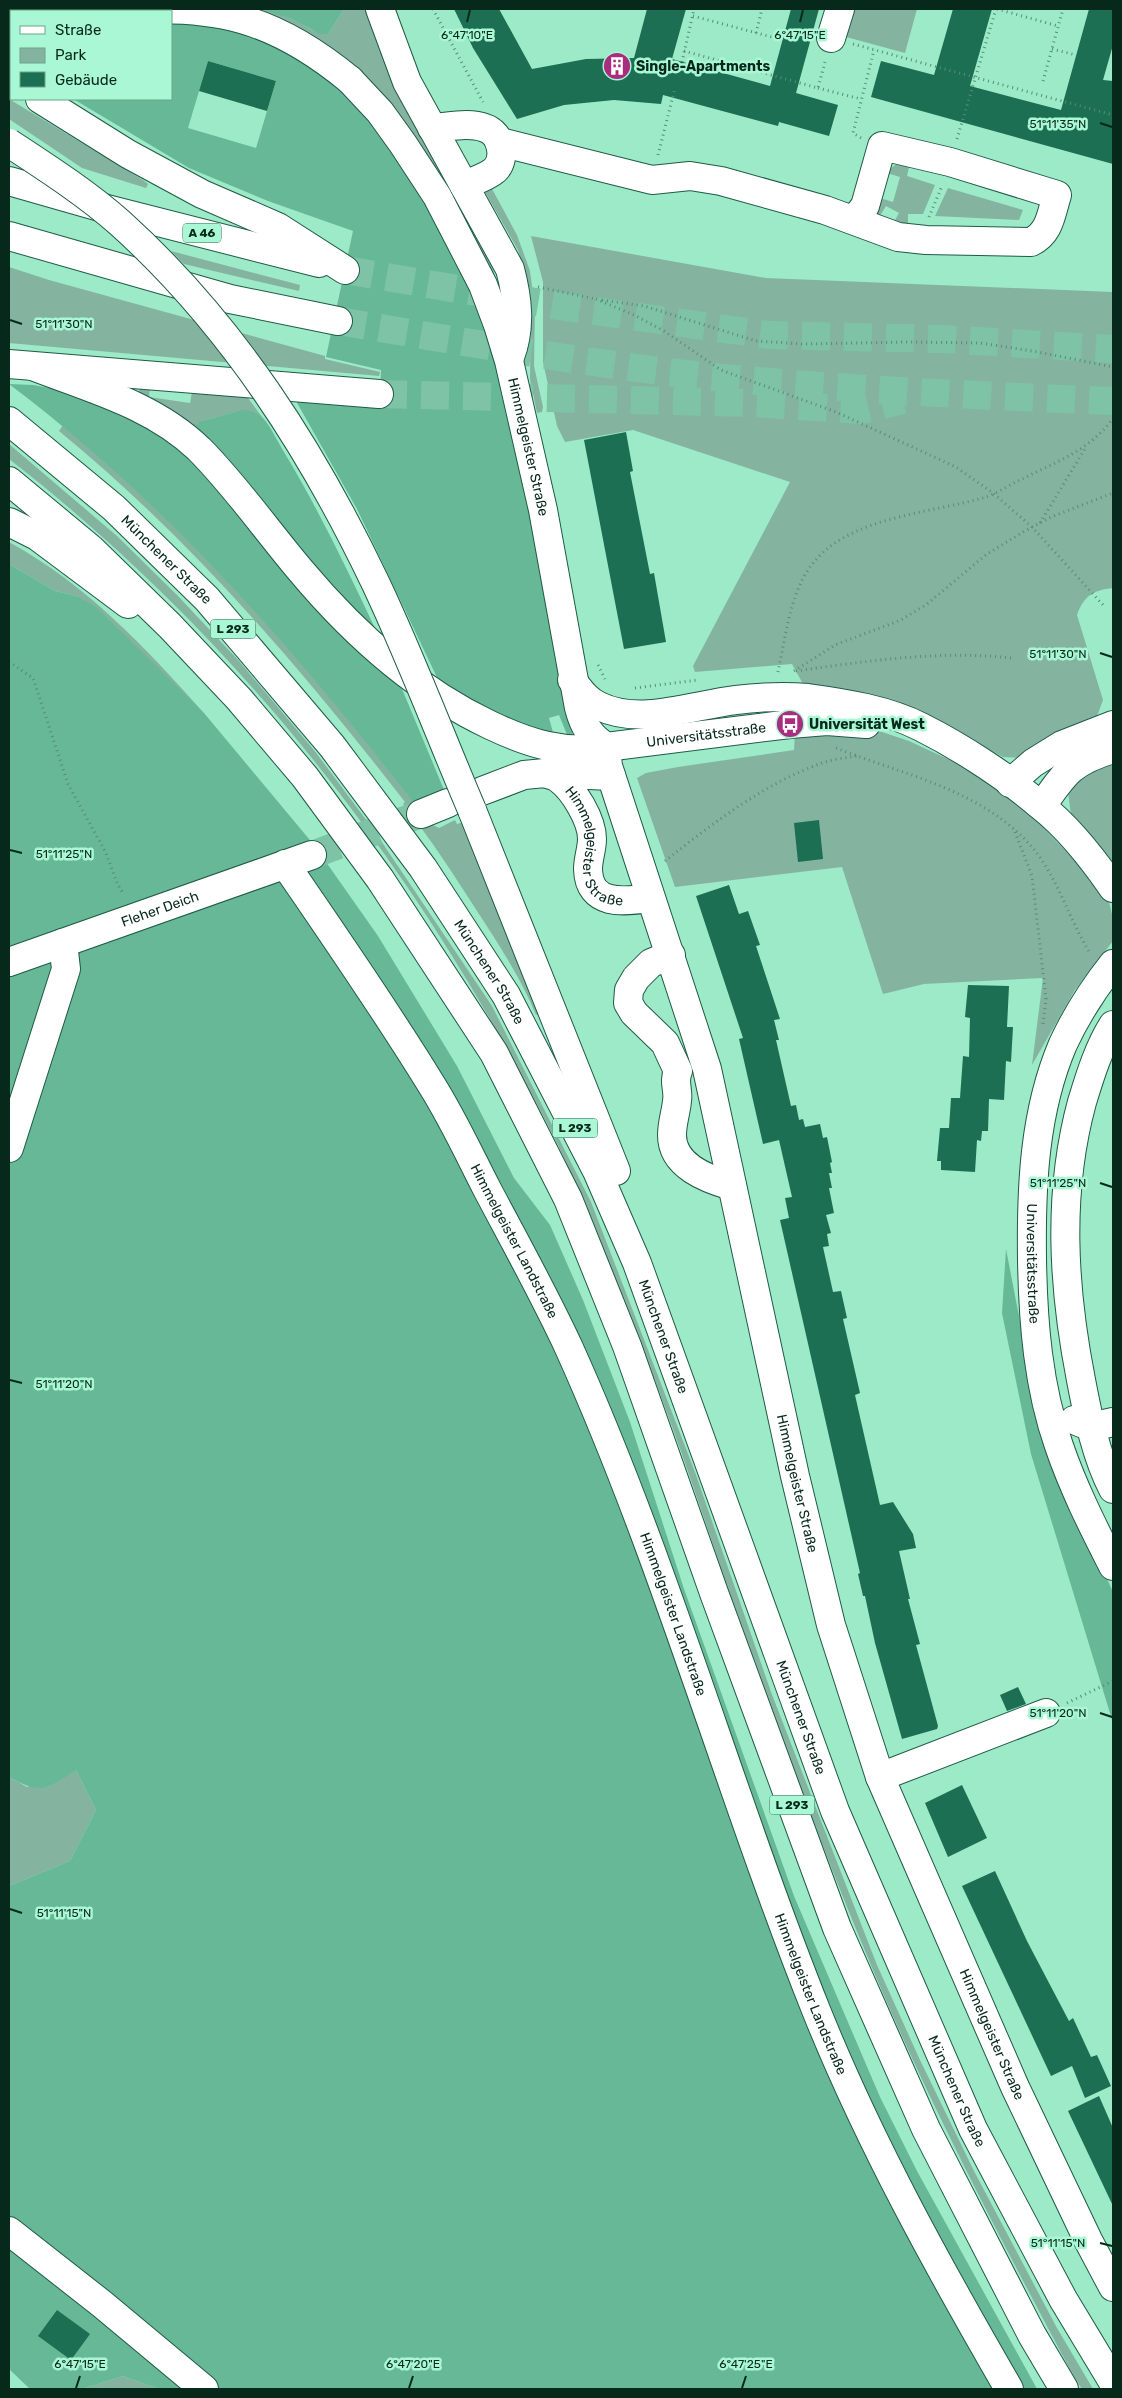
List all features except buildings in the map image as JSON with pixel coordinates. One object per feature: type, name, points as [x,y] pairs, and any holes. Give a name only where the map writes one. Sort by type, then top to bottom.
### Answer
[{"type":"main road","points":[[156,10],[192,9],[260,24],[295,40],[323,58],[350,80],[386,120],[437,196],[483,285],[509,361]]},
{"type":"main road","name":"Himmelgeister Straße","points":[[380,9],[407,82],[510,269],[515,288],[517,337],[509,361],[543,510],[572,680],[584,725],[592,737],[606,747],[611,776],[707,1069],[795,1476],[831,1625],[880,1777],[1015,2087],[1088,2240],[1113,2287]]},
{"type":"main road","points":[[831,38],[840,9]]},
{"type":"main road","name":"A 46","points":[[9,181],[107,209],[345,270],[278,227],[202,194],[128,154],[42,100]]},
{"type":"main road","points":[[432,128],[479,126],[488,128],[500,142],[502,153],[498,166],[490,173],[464,185]]},
{"type":"main road","points":[[500,142],[652,180],[690,176],[721,181],[855,219],[870,228],[898,237],[926,240],[1031,242],[1041,237],[1047,228],[1057,195],[950,162],[882,146],[865,206],[855,219]]},
{"type":"main road","points":[[9,143],[64,179],[119,222],[207,312],[239,351],[282,413],[330,494],[377,585],[634,1213],[638,1227],[637,1263]]},
{"type":"main road","points":[[9,236],[230,299],[338,321]]},
{"type":"main road","points":[[22,365],[379,394]]},
{"type":"main road","name":"Universitätsstraße","points":[[22,365],[119,398],[163,421],[198,449],[347,623],[383,655],[460,711],[512,735],[539,745],[577,750],[790,724],[828,721],[857,722],[888,728],[965,753]]},
{"type":"main road","name":"Münchener Straße","points":[[9,421],[114,508],[207,599],[332,746],[423,868],[506,995],[597,1171],[637,1263],[835,1811],[973,2129],[1063,2299],[1113,2382]]},
{"type":"main road","name":"L 293","points":[[9,481],[91,549],[170,626],[239,699],[305,776],[385,886],[494,1053],[568,1199],[627,1346],[714,1593],[837,1928],[926,2129],[1032,2335],[1064,2389]]},
{"type":"main road","points":[[9,522],[37,536],[125,602],[170,626]]},
{"type":"main road","name":"Universitätsstraße","points":[[572,680],[586,698],[598,706],[614,711],[635,714],[648,714],[774,696],[808,698],[860,708],[920,726],[965,753],[1042,806],[1063,827],[1113,888]]},
{"type":"main road","points":[[606,747],[624,724],[635,714]]},
{"type":"main road","points":[[1010,783],[1033,764],[1062,745],[1113,725]]},
{"type":"main road","points":[[1042,806],[1062,776],[1088,757],[1113,749]]},
{"type":"main road","name":"Himmelgeister Straße","points":[[545,773],[559,779],[586,814],[592,840],[589,853],[589,882],[596,892],[606,898],[626,901],[647,888]]},
{"type":"main road","points":[[421,814],[467,801],[524,775],[545,773],[611,776]]},
{"type":"main road","name":"Fleher Deich","points":[[9,962],[312,855]]},
{"type":"main road","name":"Himmelgeister Landstraße","points":[[285,864],[362,975],[434,1088],[523,1256],[568,1348],[624,1481],[717,1735],[773,1897],[818,2013],[871,2134],[934,2260],[1009,2389]]},
{"type":"main road","points":[[9,1148],[66,969],[63,943]]},
{"type":"main road","points":[[671,955],[651,963],[636,978],[630,990],[628,1003],[634,1013],[664,1043],[678,1071]]},
{"type":"main road","name":"Universitätsstraße","points":[[1109,968],[1064,1043],[1050,1081],[1041,1119],[1031,1192],[1034,1331],[1047,1399],[1058,1444],[1095,1532],[1113,1566]]},
{"type":"main road","points":[[1113,1025],[1097,1056],[1076,1126],[1065,1191],[1064,1243],[1072,1336],[1102,1424],[1105,1474],[1113,1489]]},
{"type":"main road","points":[[707,1069],[688,1067],[678,1071],[675,1078],[678,1098],[672,1136],[674,1148],[690,1167],[712,1181],[732,1186]]},
{"type":"main road","points":[[678,1098],[689,1106],[715,1108]]},
{"type":"main road","points":[[1047,1399],[1073,1419],[1102,1424]]},
{"type":"main road","points":[[1070,1474],[1074,1446],[1102,1424]]},
{"type":"main road","points":[[880,1777],[1046,1714]]},
{"type":"main road","points":[[9,2231],[102,2304],[204,2389]]},
{"type":"path","points":[[682,62],[694,9]]},
{"type":"path","points":[[756,33],[762,9]]},
{"type":"path","points":[[975,77],[997,9],[1058,26]]},
{"type":"path","points":[[1043,81],[1063,9]]},
{"type":"path","points":[[693,16],[782,40]]},
{"type":"path","points":[[818,88],[831,38],[1113,115]]},
{"type":"path","points":[[1052,49],[1076,55]]},
{"type":"path","points":[[862,138],[853,133],[874,50]]},
{"type":"path","points":[[684,51],[861,99]]},
{"type":"path","points":[[652,180],[675,88]]},
{"type":"path","points":[[535,287],[644,306],[756,341],[803,344],[981,343],[1038,352],[1092,365],[1113,367]]},
{"type":"path","points":[[596,299],[634,315],[664,331],[721,370],[836,412],[916,447],[956,467],[993,493],[1032,527],[1104,606]]},
{"type":"path","points":[[1011,658],[982,655],[881,659],[778,673],[798,593],[807,570],[822,553],[841,539],[866,528],[906,515],[993,493],[1086,446],[1106,429],[1113,418]]},
{"type":"path","points":[[1040,523],[1086,446]]},
{"type":"path","points":[[795,671],[835,645],[901,620],[927,604],[987,554],[1032,527],[1113,493]]},
{"type":"path","points":[[9,662],[33,678],[68,784],[106,853],[117,883],[138,917]]},
{"type":"path","points":[[832,746],[962,795],[991,812],[1014,829],[1036,853],[1056,886],[1083,941],[1109,968]]},
{"type":"path","points":[[647,888],[734,810],[784,780],[824,762],[857,756]]},
{"type":"path","points":[[1014,829],[1032,876],[1046,999],[1042,1035],[1064,1043]]},
{"type":"path","points":[[1046,1714],[1113,1681]]},
{"type":"green space","points":[[249,9],[282,15],[314,31],[328,34],[344,9],[369,9],[485,250],[499,291]]},
{"type":"green space","points":[[260,9],[344,9],[328,34],[320,34],[292,19]]},
{"type":"green space","points":[[846,9],[917,9],[905,53],[839,35]]},
{"type":"green space","points":[[172,18],[237,27],[321,69],[392,145],[455,248],[496,359],[519,458],[573,737],[568,737],[559,715],[549,718],[554,736],[529,730],[442,688],[357,509],[296,401],[380,405],[381,370],[326,357],[353,231],[268,201],[189,168],[75,100],[172,100]],"holes":[[[208,61],[276,81],[256,148],[188,128]]]},
{"type":"green space","points":[[9,99],[148,184],[146,188],[82,168],[9,119]]},
{"type":"green space","points":[[901,162],[910,163],[907,176],[935,185],[923,214],[908,214],[908,230],[891,227],[899,213],[886,206],[878,219],[872,213],[880,198],[893,202],[900,177],[887,173],[892,167]]},
{"type":"green space","points":[[491,187],[517,235],[530,271],[535,308],[534,366],[543,407],[542,412],[537,413],[530,379],[531,306],[526,277],[518,250],[485,192]]},
{"type":"green space","points":[[948,188],[1023,210],[1019,220],[935,216]]},
{"type":"green space","points":[[531,236],[766,278],[1113,292],[1113,588],[1100,590],[1090,595],[1083,603],[1077,615],[1103,700],[1096,719],[1022,758],[1003,757],[930,716],[803,684],[792,664],[695,672],[693,666],[790,482],[633,430],[565,442],[557,426],[543,362],[543,282]]},
{"type":"green space","points":[[171,251],[300,285],[299,291],[184,264]]},
{"type":"green space","points":[[9,267],[49,280],[325,356],[325,359],[380,372],[379,376],[9,343]]},
{"type":"green space","points":[[9,384],[33,385],[72,392],[95,399],[177,443],[397,677],[447,797],[420,811],[326,694],[278,638],[178,531],[125,480]]},
{"type":"green space","points":[[140,386],[150,388],[149,397],[190,403],[192,392],[248,398],[262,417],[250,411],[236,412],[203,421],[194,430],[138,395]]},
{"type":"green space","points":[[242,410],[261,416],[270,428],[322,521],[380,639],[353,614],[194,430],[199,422]]},
{"type":"green space","points":[[63,425],[153,504],[264,619],[356,729],[415,804],[411,803],[424,821],[439,828],[455,820],[457,824],[464,822],[540,1014],[536,1015],[524,988],[509,962],[451,870],[403,804],[405,802],[366,752],[285,654],[243,607],[108,472],[59,431]]},
{"type":"green space","points":[[9,444],[117,536],[177,595],[239,661],[314,750],[373,829],[492,1006],[591,1202],[695,1472],[771,1692],[877,1965],[920,2060],[974,2171],[1057,2328],[1093,2389],[1082,2389],[1074,2377],[1011,2258],[970,2179],[878,1982],[770,1709],[702,1511],[642,1345],[576,1184],[539,1108],[509,1053],[460,969],[407,886],[350,807],[289,730],[224,657],[156,587],[84,521],[9,459]]},
{"type":"green space","points":[[9,542],[64,578],[114,619],[160,664],[204,713],[76,596],[55,591],[9,564]]},
{"type":"green space","points":[[9,564],[55,591],[76,596],[96,607],[204,713],[314,845],[378,936],[457,1066],[514,1178],[550,1225],[583,1300],[630,1422],[684,1589],[794,1896],[880,2097],[917,2171],[1037,2389],[159,2389],[123,2376],[82,2389],[30,2389],[9,2369],[9,1886],[70,1861],[96,1810],[76,1770],[58,1782],[37,1788],[20,1783],[9,1777]]},
{"type":"green space","points":[[848,728],[879,731],[909,741],[963,766],[1033,817],[1088,874],[1109,902],[1113,918],[1113,941],[1075,990],[1032,1065],[1043,978],[924,984],[883,994],[842,867],[675,887],[637,778],[646,773],[678,767],[794,750],[795,734]]},
{"type":"green space","points":[[1097,759],[1113,766],[1113,862],[1071,815],[1068,792]]},
{"type":"green space","points":[[1006,1249],[1028,1363],[1050,1454],[1113,1592],[1113,1723],[1031,1454],[1002,1313]]},
{"type":"green space","points":[[76,1770],[96,1810],[70,1861],[9,1886],[9,1777],[27,1787]]},
{"type":"green space","points":[[123,2376],[159,2389],[82,2389]]},
{"type":"tunnel","points":[[345,270],[565,307],[769,335],[941,339],[1113,349]]},
{"type":"tunnel","points":[[338,321],[547,355],[704,376],[802,385],[1113,401]]},
{"type":"tunnel","points":[[379,394],[751,403],[860,410],[903,400]]},
{"type":"tunnel","points":[[312,855],[421,814]]},
{"type":"place","name":"Single-Apartments","points":[[617,66]]},
{"type":"place","name":"Universität West","points":[[790,724]]}]
